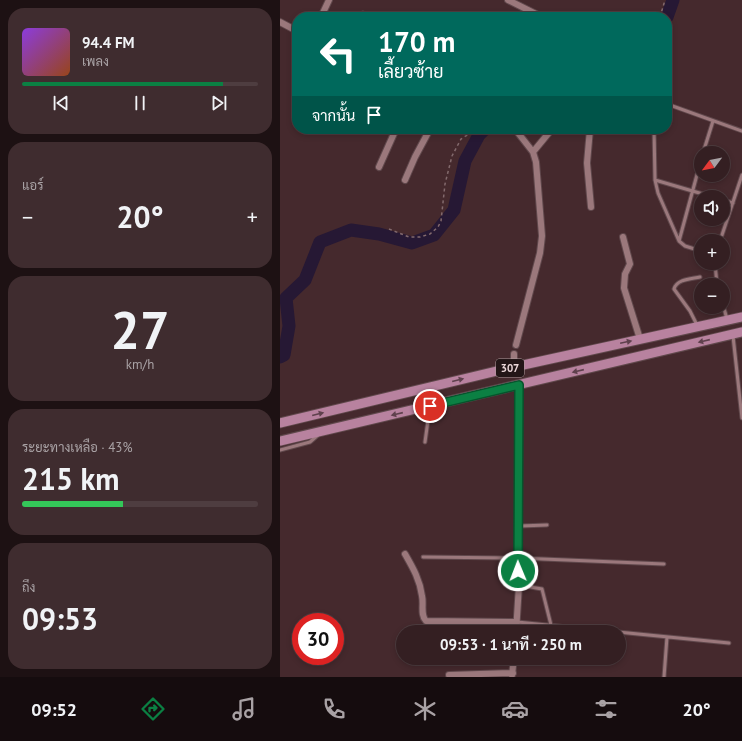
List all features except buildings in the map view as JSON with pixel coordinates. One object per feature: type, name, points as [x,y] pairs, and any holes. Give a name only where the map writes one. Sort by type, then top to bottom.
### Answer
[{"type":"main road","name":"307","points":[[280,423],[514,367],[742,317]]},
{"type":"main road","name":"307","points":[[280,441],[737,333]]},
{"type":"street","points":[[323,12],[329,0]]},
{"type":"street","points":[[508,0],[532,12]]},
{"type":"street","points":[[280,22],[292,28]]},
{"type":"street","points":[[379,166],[394,134]]},
{"type":"street","points":[[405,180],[427,134]]},
{"type":"street","points":[[516,345],[533,284],[542,236],[533,152],[519,134]]},
{"type":"street","points":[[533,152],[548,134]]},
{"type":"street","points":[[590,134],[587,163],[591,207]]},
{"type":"street","points":[[624,237],[630,264],[625,274],[624,288],[640,339]]},
{"type":"street","points":[[514,354],[514,367]]},
{"type":"street","points":[[517,625],[519,584],[519,385]]},
{"type":"street","points":[[405,554],[416,573],[422,594],[422,616],[426,621],[517,622]]},
{"type":"street","points":[[449,674],[512,675],[513,665]]},
{"type":"lane","points":[[672,106],[742,131]]},
{"type":"lane","points":[[705,146],[713,121]]},
{"type":"lane","points":[[654,134],[655,180],[658,193],[679,241],[685,246],[694,249]]},
{"type":"lane","points":[[723,234],[742,175]]},
{"type":"lane","points":[[655,180],[692,190]]},
{"type":"lane","points":[[679,241],[694,182]]},
{"type":"lane","points":[[730,202],[734,203]]},
{"type":"lane","points":[[697,327],[690,310],[674,289],[677,283],[700,277]]},
{"type":"lane","points":[[726,314],[728,321]]},
{"type":"lane","points":[[737,333],[742,418]]},
{"type":"lane","points":[[425,442],[430,406]]},
{"type":"lane","points":[[280,450],[310,442],[323,431]]},
{"type":"lane","points":[[518,526],[547,525]]},
{"type":"lane","points":[[423,557],[518,558],[664,564]]},
{"type":"lane","points":[[517,622],[551,625],[546,600],[541,588],[519,584]]},
{"type":"lane","points":[[626,633],[729,643]]},
{"type":"lane","points":[[664,677],[667,637]]},
{"type":"path","points":[[661,12],[665,0]]},
{"type":"path","points":[[389,228],[409,237],[420,237],[430,234],[438,227],[444,207],[445,184],[454,151],[461,139],[469,134]]},
{"type":"waterway","points":[[669,12],[673,0]]},
{"type":"waterway","points":[[280,357],[284,355],[289,326],[286,298],[305,280],[320,242],[351,230],[379,234],[412,243],[434,235],[454,210],[465,161],[480,134]]},
{"type":"route","points":[[430,406],[519,385],[518,571]]}]
